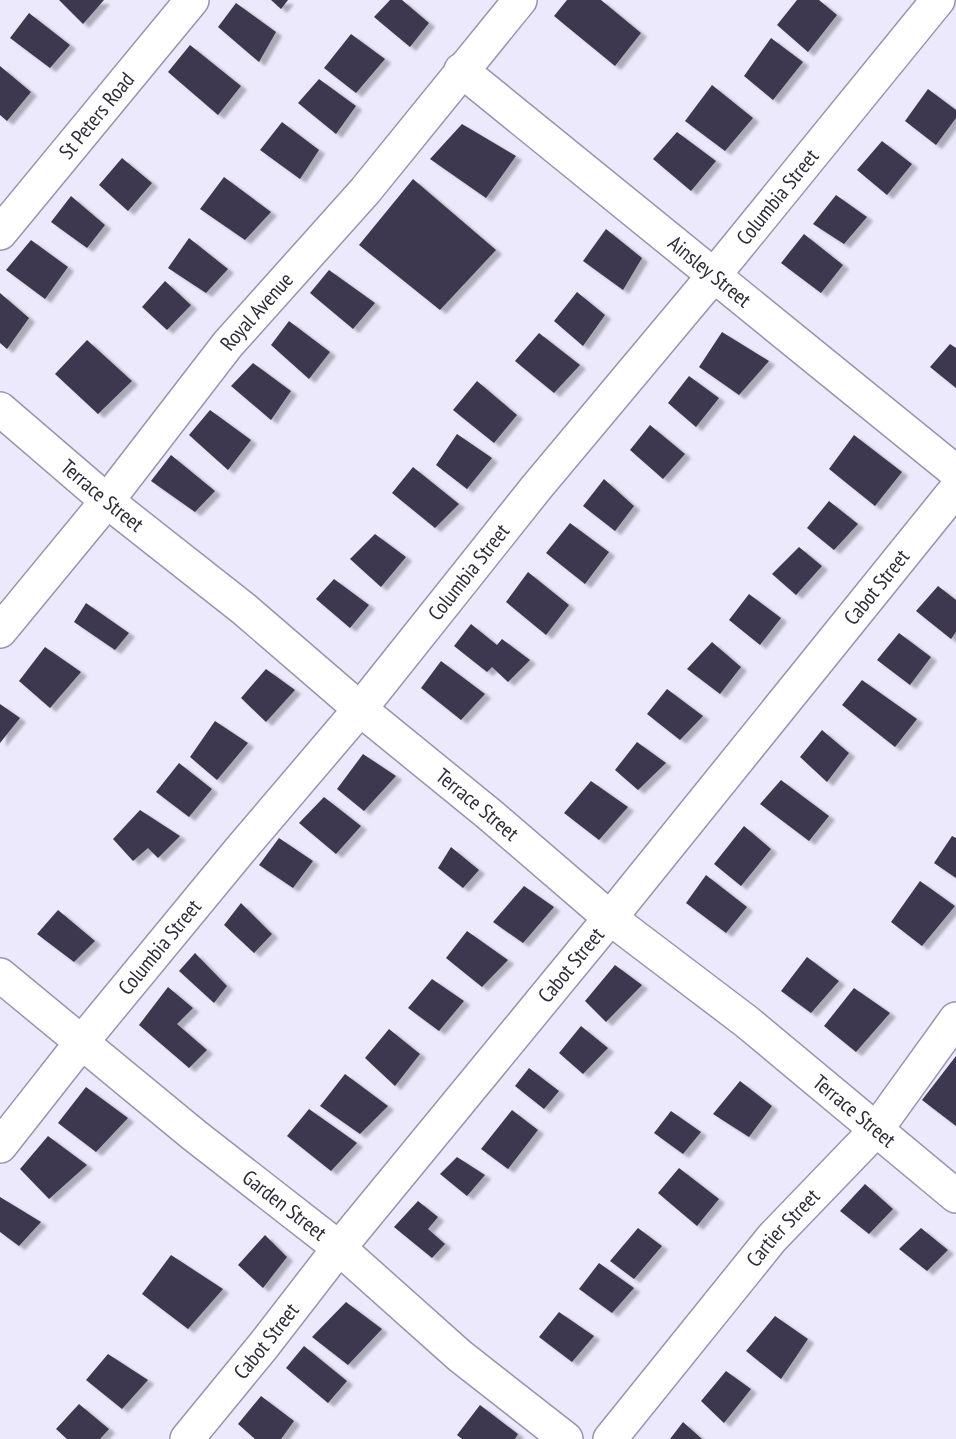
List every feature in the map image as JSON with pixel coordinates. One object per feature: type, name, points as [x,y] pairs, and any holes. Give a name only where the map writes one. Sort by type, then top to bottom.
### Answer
[{"type":"street","name":"St Peters Road","points":[[0,233],[192,0]]},
{"type":"street","name":"Royal Avenue","points":[[0,631],[107,501],[228,344],[365,191],[520,0]]},
{"type":"street","name":"Columbia Street","points":[[0,1146],[81,1043],[240,850],[360,710],[536,488],[715,274],[938,0]]},
{"type":"street","name":"Ainsley Street","points":[[461,70],[956,472]]},
{"type":"street","name":"Terrace Street","points":[[0,409],[107,501],[244,609],[360,710],[489,814],[610,918],[747,1022],[956,1196]]},
{"type":"street","name":"Cabot Street","points":[[187,1439],[339,1248],[610,918],[956,489]]},
{"type":"street","name":"Garden Street","points":[[0,975],[194,1135],[339,1248],[460,1356],[566,1439]]},
{"type":"street","name":"Cartier Street","points":[[610,1439],[772,1238],[876,1130],[956,1019]]},
{"type":"building","points":[[59,0],[104,0],[83,24]]},
{"type":"building","points":[[271,0],[288,0],[281,9]]},
{"type":"building","points":[[390,0],[402,0],[429,23],[410,47],[374,17]]},
{"type":"building","points":[[567,0],[601,0],[641,33],[615,66],[554,16]]},
{"type":"building","points":[[797,0],[819,0],[837,15],[808,52],[777,25]]},
{"type":"building","points":[[236,3],[276,32],[259,62],[218,27]]},
{"type":"building","points":[[29,13],[70,45],[50,68],[10,38]]},
{"type":"building","points":[[351,34],[385,59],[356,93],[324,68]]},
{"type":"building","points":[[771,38],[803,62],[773,100],[744,76]]},
{"type":"building","points":[[190,45],[241,86],[218,115],[168,72]]},
{"type":"building","points":[[0,66],[31,92],[7,121],[0,115]]},
{"type":"building","points":[[319,79],[356,106],[336,134],[298,103]]},
{"type":"building","points":[[712,85],[753,118],[725,151],[685,121]]},
{"type":"building","points":[[928,89],[956,110],[956,118],[936,145],[905,121]]},
{"type":"building","points":[[282,122],[319,150],[300,179],[260,150]]},
{"type":"building","points":[[462,124],[516,156],[486,198],[430,159]]},
{"type":"building","points":[[677,132],[716,161],[691,191],[653,159]]},
{"type":"building","points":[[882,141],[912,164],[887,195],[857,170]]},
{"type":"building","points":[[122,158],[152,183],[128,211],[99,185]]},
{"type":"building","points":[[224,177],[271,212],[245,240],[200,209]]},
{"type":"building","points":[[413,179],[496,250],[440,310],[359,245]]},
{"type":"building","points":[[836,195],[867,217],[844,244],[813,224]]},
{"type":"building","points":[[71,196],[105,225],[87,248],[51,222]]},
{"type":"building","points":[[606,229],[642,258],[623,290],[583,261]]},
{"type":"building","points":[[804,234],[843,265],[821,293],[781,263]]},
{"type":"building","points":[[189,238],[228,269],[206,293],[168,268]]},
{"type":"building","points":[[31,240],[68,267],[45,299],[6,270]]},
{"type":"building","points":[[329,270],[375,303],[353,329],[310,293]]},
{"type":"building","points":[[165,281],[191,305],[167,330],[142,307]]},
{"type":"building","points":[[577,292],[605,315],[583,346],[554,321]]},
{"type":"building","points":[[0,293],[29,318],[7,349],[0,343]]},
{"type":"building","points":[[289,321],[330,352],[309,379],[271,345]]},
{"type":"building","points":[[722,332],[769,361],[739,395],[699,367]]},
{"type":"building","points":[[539,333],[580,365],[554,393],[515,361]]},
{"type":"building","points":[[87,340],[132,381],[98,414],[55,374]]},
{"type":"building","points":[[950,344],[956,348],[956,388],[930,367]]},
{"type":"building","points":[[253,363],[291,391],[271,420],[231,386]]},
{"type":"building","points":[[689,376],[719,398],[696,427],[668,403]]},
{"type":"building","points":[[477,381],[517,415],[494,443],[453,410]]},
{"type":"building","points":[[210,410],[251,440],[228,470],[189,435]]},
{"type":"building","points":[[650,425],[685,454],[663,479],[630,450]]},
{"type":"building","points":[[457,434],[492,458],[467,489],[436,465]]},
{"type":"building","points":[[854,435],[902,472],[875,506],[829,469]]},
{"type":"building","points":[[171,455],[215,491],[195,512],[151,481]]},
{"type":"building","points":[[413,467],[459,504],[435,528],[392,493]]},
{"type":"building","points":[[604,479],[634,506],[615,531],[583,506]]},
{"type":"building","points":[[829,501],[858,524],[834,550],[807,528]]},
{"type":"building","points":[[570,523],[609,552],[585,584],[546,553]]},
{"type":"building","points":[[375,534],[406,557],[381,587],[350,559]]},
{"type":"building","points":[[799,547],[822,566],[796,595],[772,574]]},
{"type":"building","points":[[528,572],[569,605],[546,635],[506,602]]},
{"type":"building","points":[[334,579],[369,605],[350,628],[316,599]]},
{"type":"building","points":[[938,586],[956,600],[956,632],[951,639],[916,611]]},
{"type":"building","points":[[749,594],[781,618],[760,645],[729,620]]},
{"type":"building","points":[[86,603],[129,633],[115,650],[74,622]]},
{"type":"building","points":[[471,624],[497,645],[502,639],[530,660],[508,682],[492,667],[487,672],[454,646]]},
{"type":"building","points":[[899,633],[931,657],[910,685],[877,660]]},
{"type":"building","points":[[712,642],[741,667],[720,694],[687,669]]},
{"type":"building","points":[[45,647],[81,672],[50,708],[19,681]]},
{"type":"building","points":[[441,661],[485,694],[461,720],[421,688]]},
{"type":"building","points":[[266,669],[295,690],[266,722],[241,698]]},
{"type":"building","points":[[862,680],[917,719],[895,747],[842,705]]},
{"type":"building","points":[[667,689],[703,716],[680,740],[647,714]]},
{"type":"building","points":[[0,704],[20,718],[0,743]]},
{"type":"building","points":[[215,721],[248,743],[217,780],[190,757]]},
{"type":"building","points":[[822,730],[849,753],[827,782],[800,757]]},
{"type":"building","points":[[637,742],[666,763],[638,790],[615,770]]},
{"type":"building","points":[[363,754],[396,776],[364,811],[337,789]]},
{"type":"building","points":[[179,763],[212,789],[189,817],[156,792]]},
{"type":"building","points":[[781,780],[829,816],[809,841],[760,804]]},
{"type":"building","points":[[591,781],[628,807],[599,840],[564,813]]},
{"type":"building","points":[[324,797],[361,826],[336,854],[299,823]]},
{"type":"building","points":[[140,810],[180,836],[158,858],[148,848],[133,861],[113,839]]},
{"type":"building","points":[[744,826],[771,849],[741,886],[714,864]]},
{"type":"building","points":[[952,836],[956,838],[956,878],[934,863]]},
{"type":"building","points":[[279,838],[313,861],[293,888],[259,865]]},
{"type":"building","points":[[451,847],[479,870],[463,888],[438,868]]},
{"type":"building","points":[[706,875],[747,907],[726,933],[686,903]]},
{"type":"building","points":[[920,881],[955,906],[922,946],[891,922]]},
{"type":"building","points":[[524,886],[554,907],[523,943],[493,922]]},
{"type":"building","points":[[241,903],[272,934],[254,953],[224,925]]},
{"type":"building","points":[[58,910],[95,941],[74,962],[37,934]]},
{"type":"building","points":[[467,931],[508,960],[482,987],[446,958]]},
{"type":"building","points":[[195,953],[227,986],[214,1003],[179,971]]},
{"type":"building","points":[[807,957],[839,981],[811,1013],[781,991]]},
{"type":"building","points":[[615,965],[642,985],[606,1022],[585,1001]]},
{"type":"building","points":[[432,979],[464,1001],[439,1031],[408,1008]]},
{"type":"building","points":[[168,987],[193,1008],[177,1024],[207,1050],[189,1068],[139,1025]]},
{"type":"building","points":[[854,988],[890,1013],[856,1052],[824,1026]]},
{"type":"building","points":[[581,1026],[608,1048],[583,1074],[559,1053]]},
{"type":"building","points":[[389,1029],[420,1054],[395,1086],[365,1058]]},
{"type":"building","points":[[956,1056],[956,1126],[922,1100]]},
{"type":"building","points":[[529,1068],[559,1091],[544,1109],[515,1086]]},
{"type":"building","points":[[345,1074],[388,1106],[360,1134],[320,1106]]},
{"type":"building","points":[[740,1081],[772,1106],[749,1137],[713,1114]]},
{"type":"building","points":[[86,1087],[128,1118],[96,1152],[58,1123]]},
{"type":"building","points":[[309,1109],[357,1143],[331,1171],[287,1136]]},
{"type":"building","points":[[512,1110],[538,1130],[508,1169],[481,1149]]},
{"type":"building","points":[[671,1111],[701,1132],[683,1154],[654,1133]]},
{"type":"building","points":[[48,1136],[87,1165],[49,1199],[20,1169]]},
{"type":"building","points":[[457,1157],[485,1175],[467,1196],[440,1174]]},
{"type":"building","points":[[679,1168],[719,1199],[697,1226],[658,1193]]},
{"type":"building","points":[[865,1184],[893,1209],[869,1234],[840,1211]]},
{"type":"building","points":[[0,1197],[41,1222],[19,1246],[0,1232]]},
{"type":"building","points":[[418,1201],[438,1217],[428,1229],[445,1244],[432,1258],[394,1227]]},
{"type":"building","points":[[638,1228],[662,1246],[634,1279],[610,1261]]},
{"type":"building","points":[[921,1228],[948,1250],[927,1271],[899,1249]]},
{"type":"building","points":[[265,1235],[287,1257],[263,1288],[238,1265]]},
{"type":"building","points":[[171,1255],[223,1289],[188,1329],[142,1294]]},
{"type":"building","points":[[599,1263],[634,1288],[612,1313],[579,1289]]},
{"type":"building","points":[[346,1302],[382,1329],[348,1365],[312,1337]]},
{"type":"building","points":[[559,1312],[594,1336],[572,1362],[539,1337]]},
{"type":"building","points":[[775,1316],[808,1339],[781,1379],[746,1351]]},
{"type":"building","points":[[304,1346],[347,1381],[328,1403],[286,1368]]},
{"type":"building","points":[[108,1354],[148,1380],[122,1409],[86,1380]]},
{"type":"building","points":[[726,1371],[751,1389],[724,1423],[701,1401]]},
{"type":"building","points":[[261,1396],[294,1421],[281,1439],[255,1439],[238,1424]]},
{"type":"building","points":[[79,1404],[109,1429],[100,1439],[67,1439],[56,1429]]},
{"type":"building","points":[[480,1405],[518,1434],[515,1439],[462,1439],[457,1435]]},
{"type":"building","points":[[683,1422],[702,1439],[670,1439]]}]
